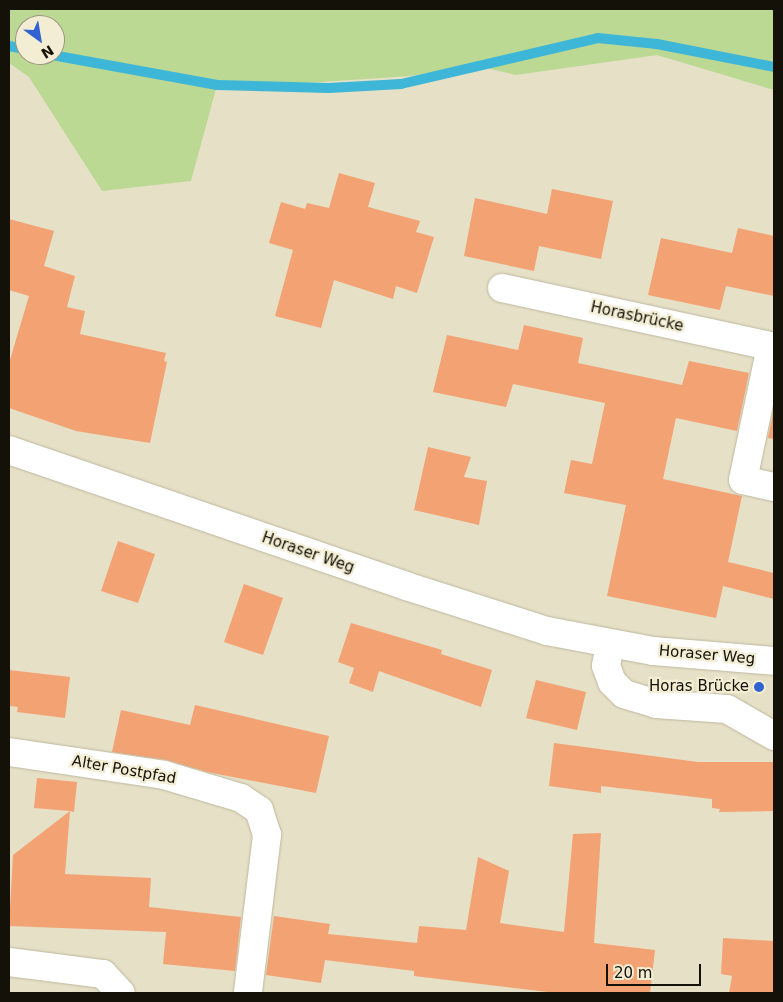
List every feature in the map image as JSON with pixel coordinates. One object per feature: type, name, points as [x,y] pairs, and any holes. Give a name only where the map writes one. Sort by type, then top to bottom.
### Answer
[{"type":"street","name":"Horasbrücke","points":[[502,288],[773,347],[743,480],[774,487]]},
{"type":"street","name":"Horaser Weg","points":[[9,450],[406,586],[539,628],[610,645],[774,660]]},
{"type":"street","points":[[610,645],[606,666],[612,682],[624,694],[656,704],[727,710],[774,736]]},
{"type":"street","name":"Alter Postpfad","points":[[9,752],[164,775],[241,798],[259,810],[267,835],[248,993]]},
{"type":"street","points":[[9,962],[103,974],[121,993]]},
{"type":"green space","points":[[9,9],[774,9],[774,90],[657,55],[516,75],[473,65],[411,76],[216,89],[191,181],[102,191],[29,77],[9,63]]},
{"type":"building","points":[[339,173],[375,183],[368,207],[420,221],[416,232],[434,237],[417,293],[396,286],[393,299],[334,280],[321,328],[275,316],[293,250],[269,243],[281,202],[305,209],[307,203],[329,208]]},
{"type":"building","points":[[552,189],[613,201],[601,259],[539,246],[534,271],[464,256],[475,198],[547,214]]},
{"type":"building","points":[[9,219],[54,231],[44,266],[75,276],[67,307],[85,311],[80,334],[166,353],[164,361],[167,362],[150,443],[76,431],[9,408],[9,363],[29,296],[9,290]]},
{"type":"building","points":[[738,228],[774,236],[774,296],[726,286],[720,310],[648,295],[661,238],[732,253]]},
{"type":"building","points":[[524,325],[583,338],[578,363],[682,385],[689,361],[749,373],[737,431],[676,418],[663,479],[742,496],[728,562],[774,573],[774,599],[723,586],[716,618],[607,596],[626,505],[564,493],[571,460],[592,464],[605,403],[513,384],[506,407],[433,392],[447,335],[518,350]]},
{"type":"building","points":[[774,407],[774,439],[768,438]]},
{"type":"building","points":[[428,447],[471,457],[464,477],[487,481],[479,525],[414,510]]},
{"type":"building","points":[[118,541],[155,554],[138,603],[101,591]]},
{"type":"building","points":[[244,584],[283,598],[263,655],[224,642]]},
{"type":"building","points":[[351,623],[442,650],[441,654],[492,670],[481,707],[379,671],[373,692],[349,683],[354,668],[338,662]]},
{"type":"building","points":[[9,670],[70,677],[65,718],[17,712],[18,707],[9,706]]},
{"type":"building","points":[[536,680],[586,692],[577,730],[526,718]]},
{"type":"building","points":[[195,705],[329,736],[316,793],[207,772],[166,760],[112,752],[121,710],[190,725]]},
{"type":"building","points":[[554,743],[698,762],[774,762],[774,811],[719,812],[720,809],[712,808],[712,799],[601,786],[601,793],[549,786]]},
{"type":"building","points":[[37,778],[77,782],[74,812],[34,808]]},
{"type":"building","points":[[70,811],[65,874],[151,878],[149,907],[241,917],[235,971],[163,964],[166,932],[9,926],[13,855]]},
{"type":"building","points":[[601,833],[594,943],[655,950],[650,993],[556,993],[414,976],[414,971],[325,960],[321,983],[266,975],[274,916],[330,924],[328,934],[417,943],[419,926],[466,930],[478,857],[509,871],[500,923],[564,932],[573,834]]},
{"type":"building","points":[[723,938],[774,941],[774,993],[729,993],[732,976],[721,974]]},
{"type":"waterway","points":[[65,57],[217,85],[329,88],[401,84],[598,38],[657,44],[774,67]]},
{"type":"waterway","points":[[9,46],[15,47]]},
{"type":"place","name":"Horas Brücke","points":[[759,687]]}]
